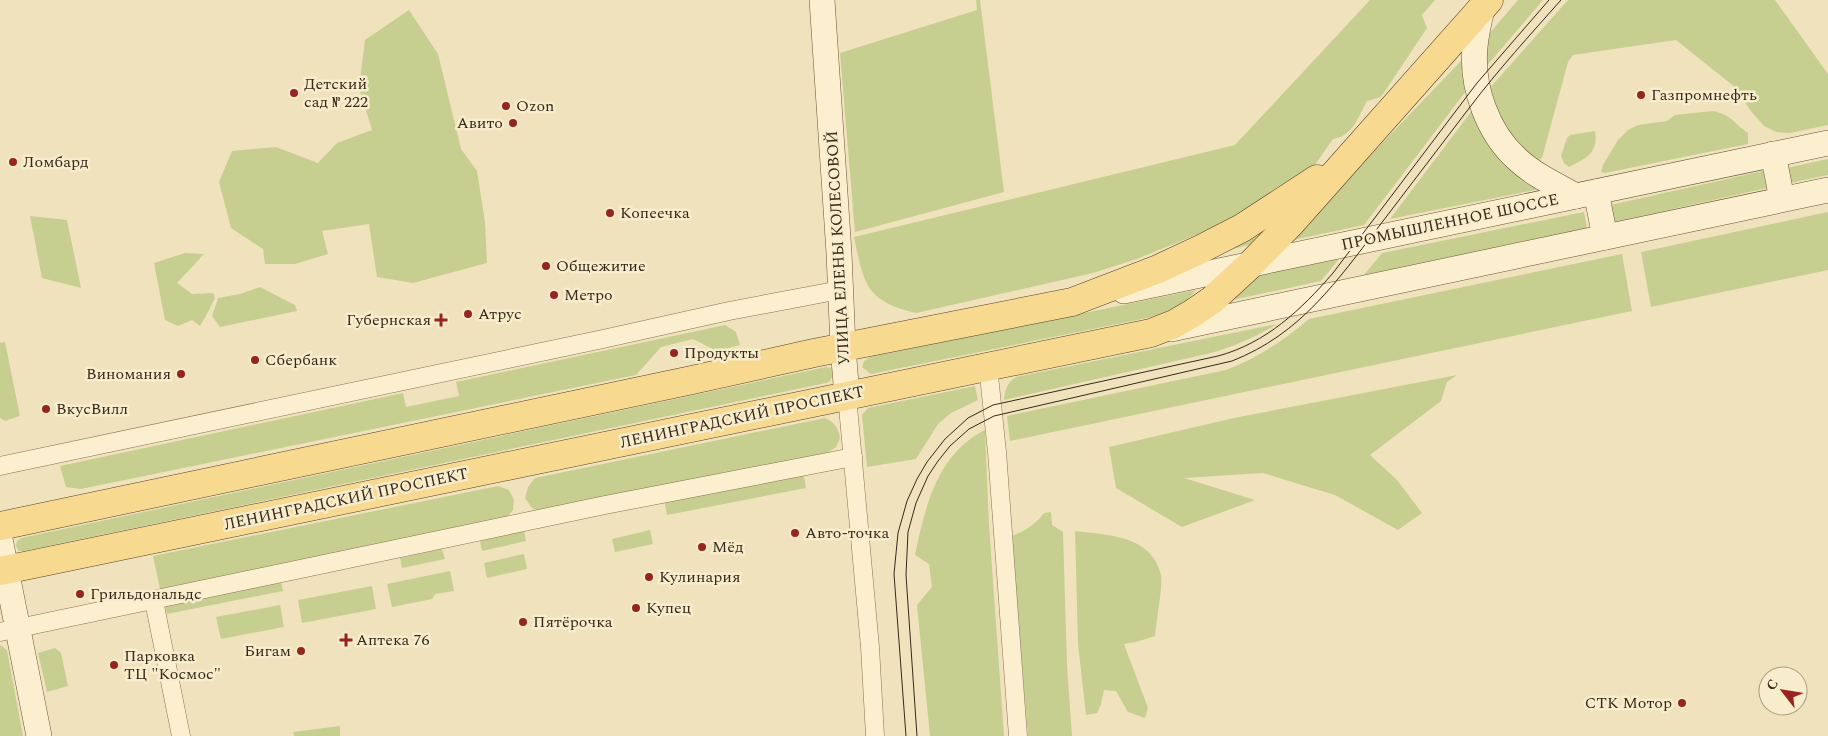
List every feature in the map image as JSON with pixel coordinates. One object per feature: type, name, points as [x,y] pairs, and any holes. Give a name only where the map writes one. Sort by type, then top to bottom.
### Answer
[{"type":"main road","name":"УЛИЦА ЕЛЕНЫ КОЛЕСОВОЙ","points":[[822,0],[843,347],[848,396]]},
{"type":"main road","name":"ЛЕНИНГРАДСКИЙ ПРОСПЕКТ","points":[[3,570],[1151,333],[1174,324],[1212,300],[1250,265],[1291,223],[1399,104],[1486,4]]},
{"type":"main road","points":[[1486,4],[1475,40],[1475,66],[1482,104],[1490,124],[1518,160],[1529,169],[1586,194],[1605,237]]},
{"type":"main road","name":"ЛЕНИНГРАДСКИЙ ПРОСПЕКТ","points":[[0,526],[843,347],[1072,302],[1158,269],[1249,224],[1316,180],[1399,104]]},
{"type":"main road","name":"ПРОМЫШЛЕННОЕ ШОССЕ","points":[[1072,302],[1828,143]]},
{"type":"main road","points":[[1773,154],[1782,199]]},
{"type":"main road","points":[[1151,333],[1828,190]]},
{"type":"main road","points":[[0,538],[9,630],[39,736]]},
{"type":"street","points":[[0,466],[729,311],[840,290]]},
{"type":"street","points":[[988,366],[996,442],[1018,736]]},
{"type":"street","name":"УЛИЦА ЕЛЕНЫ КОЛЕСОВОЙ","points":[[848,396],[870,647],[875,736]]},
{"type":"street","points":[[9,630],[605,505],[853,457]]},
{"type":"street","points":[[154,601],[181,736]]},
{"type":"green space","points":[[976,0],[980,0],[1004,192],[855,232],[840,53],[977,10]]},
{"type":"green space","points":[[1370,0],[1435,0],[1422,15],[1427,28],[1381,97],[1367,101],[1350,130],[1340,137],[1333,139],[1314,166],[1241,214],[1208,230],[1137,259],[1093,273],[916,313],[886,303],[870,288],[861,267],[854,237],[1235,145]]},
{"type":"green space","points":[[1518,0],[1543,0],[1484,69],[1482,42]]},
{"type":"green space","points":[[1568,0],[1775,0],[1828,74],[1828,125],[1790,133],[1776,132],[1764,126],[1750,110],[1736,88],[1676,40],[1573,55],[1568,62],[1542,158],[1536,162],[1502,128],[1489,89]]},
{"type":"green space","points":[[409,10],[438,54],[461,149],[477,171],[485,222],[487,263],[413,283],[377,277],[369,224],[322,231],[328,254],[295,264],[265,264],[263,249],[231,228],[219,182],[232,151],[276,147],[318,163],[337,143],[372,130],[359,88],[365,40]]},
{"type":"green space","points":[[1462,60],[1466,91],[1364,225],[1288,241]]},
{"type":"green space","points":[[1474,108],[1540,189],[1390,219]]},
{"type":"green space","points":[[1713,111],[1728,117],[1748,133],[1748,144],[1605,173],[1601,172],[1603,165],[1618,140],[1628,130],[1638,125],[1667,121],[1675,115]]},
{"type":"green space","points":[[1595,131],[1595,145],[1590,154],[1569,167],[1564,163],[1561,156],[1567,138],[1570,135]]},
{"type":"green space","points":[[1828,159],[1828,175],[1790,183],[1786,168]]},
{"type":"green space","points":[[1763,171],[1767,188],[1614,222],[1610,205]]},
{"type":"green space","points":[[1292,209],[1253,244],[1212,254]]},
{"type":"green space","points":[[1584,212],[1587,228],[1364,275],[1382,253]]},
{"type":"green space","points":[[1828,212],[1828,270],[1651,307],[1641,252]]},
{"type":"green space","points":[[30,216],[67,220],[81,288],[42,278]]},
{"type":"green space","points":[[185,253],[204,254],[177,283],[192,294],[213,293],[215,298],[200,326],[192,320],[178,326],[165,320],[154,263]]},
{"type":"green space","points":[[1622,254],[1632,311],[1010,441],[1007,416],[1226,370],[1270,348],[1290,335],[1309,319]]},
{"type":"green space","points":[[1339,259],[1321,281],[1232,300],[1255,276]]},
{"type":"green space","points":[[260,287],[295,305],[297,311],[220,327],[212,316],[218,298],[240,294]]},
{"type":"green space","points":[[1196,290],[1174,308],[1147,318],[871,374],[862,367],[864,361],[870,357]]},
{"type":"green space","points":[[1277,324],[1245,341],[1211,353],[1004,400],[1007,387],[1016,377]]},
{"type":"green space","points":[[725,325],[736,332],[740,345],[717,351],[693,339],[661,347],[636,375],[81,489],[66,487],[60,466],[403,393],[406,407],[459,396],[456,382]]},
{"type":"green space","points":[[5,342],[20,416],[5,421],[0,418],[0,343]]},
{"type":"green space","points":[[826,367],[831,368],[834,373],[830,381],[826,383],[24,551],[19,551],[16,546],[17,541],[21,538]]},
{"type":"green space","points":[[1457,375],[1447,382],[1441,401],[1370,455],[1397,480],[1422,513],[1398,530],[1335,495],[1263,473],[1184,478],[1255,500],[1182,527],[1116,488],[1109,447],[1234,418]]},
{"type":"green space","points":[[975,386],[978,400],[951,413],[938,424],[916,459],[867,467],[862,415],[868,408]]},
{"type":"green space","points":[[825,418],[836,426],[840,438],[836,447],[827,453],[542,512],[532,508],[525,498],[528,487],[535,478]]},
{"type":"green space","points":[[985,430],[989,525],[1004,736],[930,736],[917,605],[932,587],[929,564],[915,555],[923,519],[944,467],[969,440]]},
{"type":"green space","points":[[803,472],[806,488],[667,515],[664,499]]},
{"type":"green space","points":[[498,486],[509,490],[514,500],[513,510],[505,519],[160,589],[153,556]]},
{"type":"green space","points":[[1051,512],[1052,525],[1063,532],[1067,666],[1072,736],[1028,736],[1011,536],[1029,527],[1044,513]]},
{"type":"green space","points":[[650,530],[653,544],[615,552],[612,539]]},
{"type":"green space","points":[[524,531],[526,541],[482,551],[480,541]]},
{"type":"green space","points":[[1075,531],[1114,536],[1138,545],[1148,552],[1156,562],[1161,575],[1155,636],[1124,644],[1148,708],[1145,718],[1128,712],[1116,691],[1104,690],[1097,713],[1086,715],[1078,644]]},
{"type":"green space","points":[[442,549],[445,559],[402,568],[400,558]]},
{"type":"green space","points":[[524,554],[527,569],[487,578],[484,563]]},
{"type":"green space","points":[[450,571],[454,591],[435,594],[432,599],[392,607],[387,584]]},
{"type":"green space","points":[[281,582],[283,591],[167,614],[165,606]]},
{"type":"green space","points":[[372,586],[376,609],[302,623],[298,600]]},
{"type":"green space","points":[[280,605],[284,627],[221,639],[216,617]]},
{"type":"green space","points":[[0,645],[7,650],[23,736],[0,736]]},
{"type":"green space","points":[[55,648],[61,653],[68,686],[47,692],[38,653]]},
{"type":"green space","points":[[340,726],[340,736],[294,736],[293,732]]},
{"type":"tram line","points":[[906,736],[894,574],[898,533],[907,501],[917,479],[927,462],[945,439],[968,418],[993,405],[1218,356],[1252,343],[1281,324],[1308,300],[1333,273],[1477,83],[1549,0]]},
{"type":"tram line","points":[[917,736],[906,575],[908,532],[916,503],[928,476],[950,446],[969,429],[994,416],[1232,361],[1256,350],[1278,336],[1298,321],[1332,286],[1481,93],[1561,0]]},
{"type":"place","name":"Детский сад № 222","points":[[294,93]]},
{"type":"place","name":"Газпромнефть","points":[[1641,95]]},
{"type":"place","name":"Ozon","points":[[506,106]]},
{"type":"place","name":"Авито","points":[[513,123]]},
{"type":"place","name":"Ломбард","points":[[13,162]]},
{"type":"place","name":"Копеечка","points":[[610,213]]},
{"type":"place","name":"Общежитие","points":[[546,266]]},
{"type":"place","name":"Метро","points":[[554,295]]},
{"type":"place","name":"Атрус","points":[[468,314]]},
{"type":"place","name":"Губернская","points":[[441,320]]},
{"type":"place","name":"Продукты","points":[[674,353]]},
{"type":"place","name":"Сбербанк","points":[[255,360]]},
{"type":"place","name":"Виномания","points":[[181,374]]},
{"type":"place","name":"ВкусВилл","points":[[46,409]]},
{"type":"place","name":"Авто-точка","points":[[795,533]]},
{"type":"place","name":"Мёд","points":[[702,547]]},
{"type":"place","name":"Кулинария","points":[[649,577]]},
{"type":"place","name":"Грильдональдс","points":[[80,594]]},
{"type":"place","name":"Купец","points":[[636,608]]},
{"type":"place","name":"Пятёрочка","points":[[523,622]]},
{"type":"place","name":"Аптека 76","points":[[346,640]]},
{"type":"place","name":"Бигам","points":[[301,651]]},
{"type":"place","name":"Парковка ТЦ \"Космос\"","points":[[114,665]]},
{"type":"place","name":"СТК Мотор","points":[[1682,703]]}]
